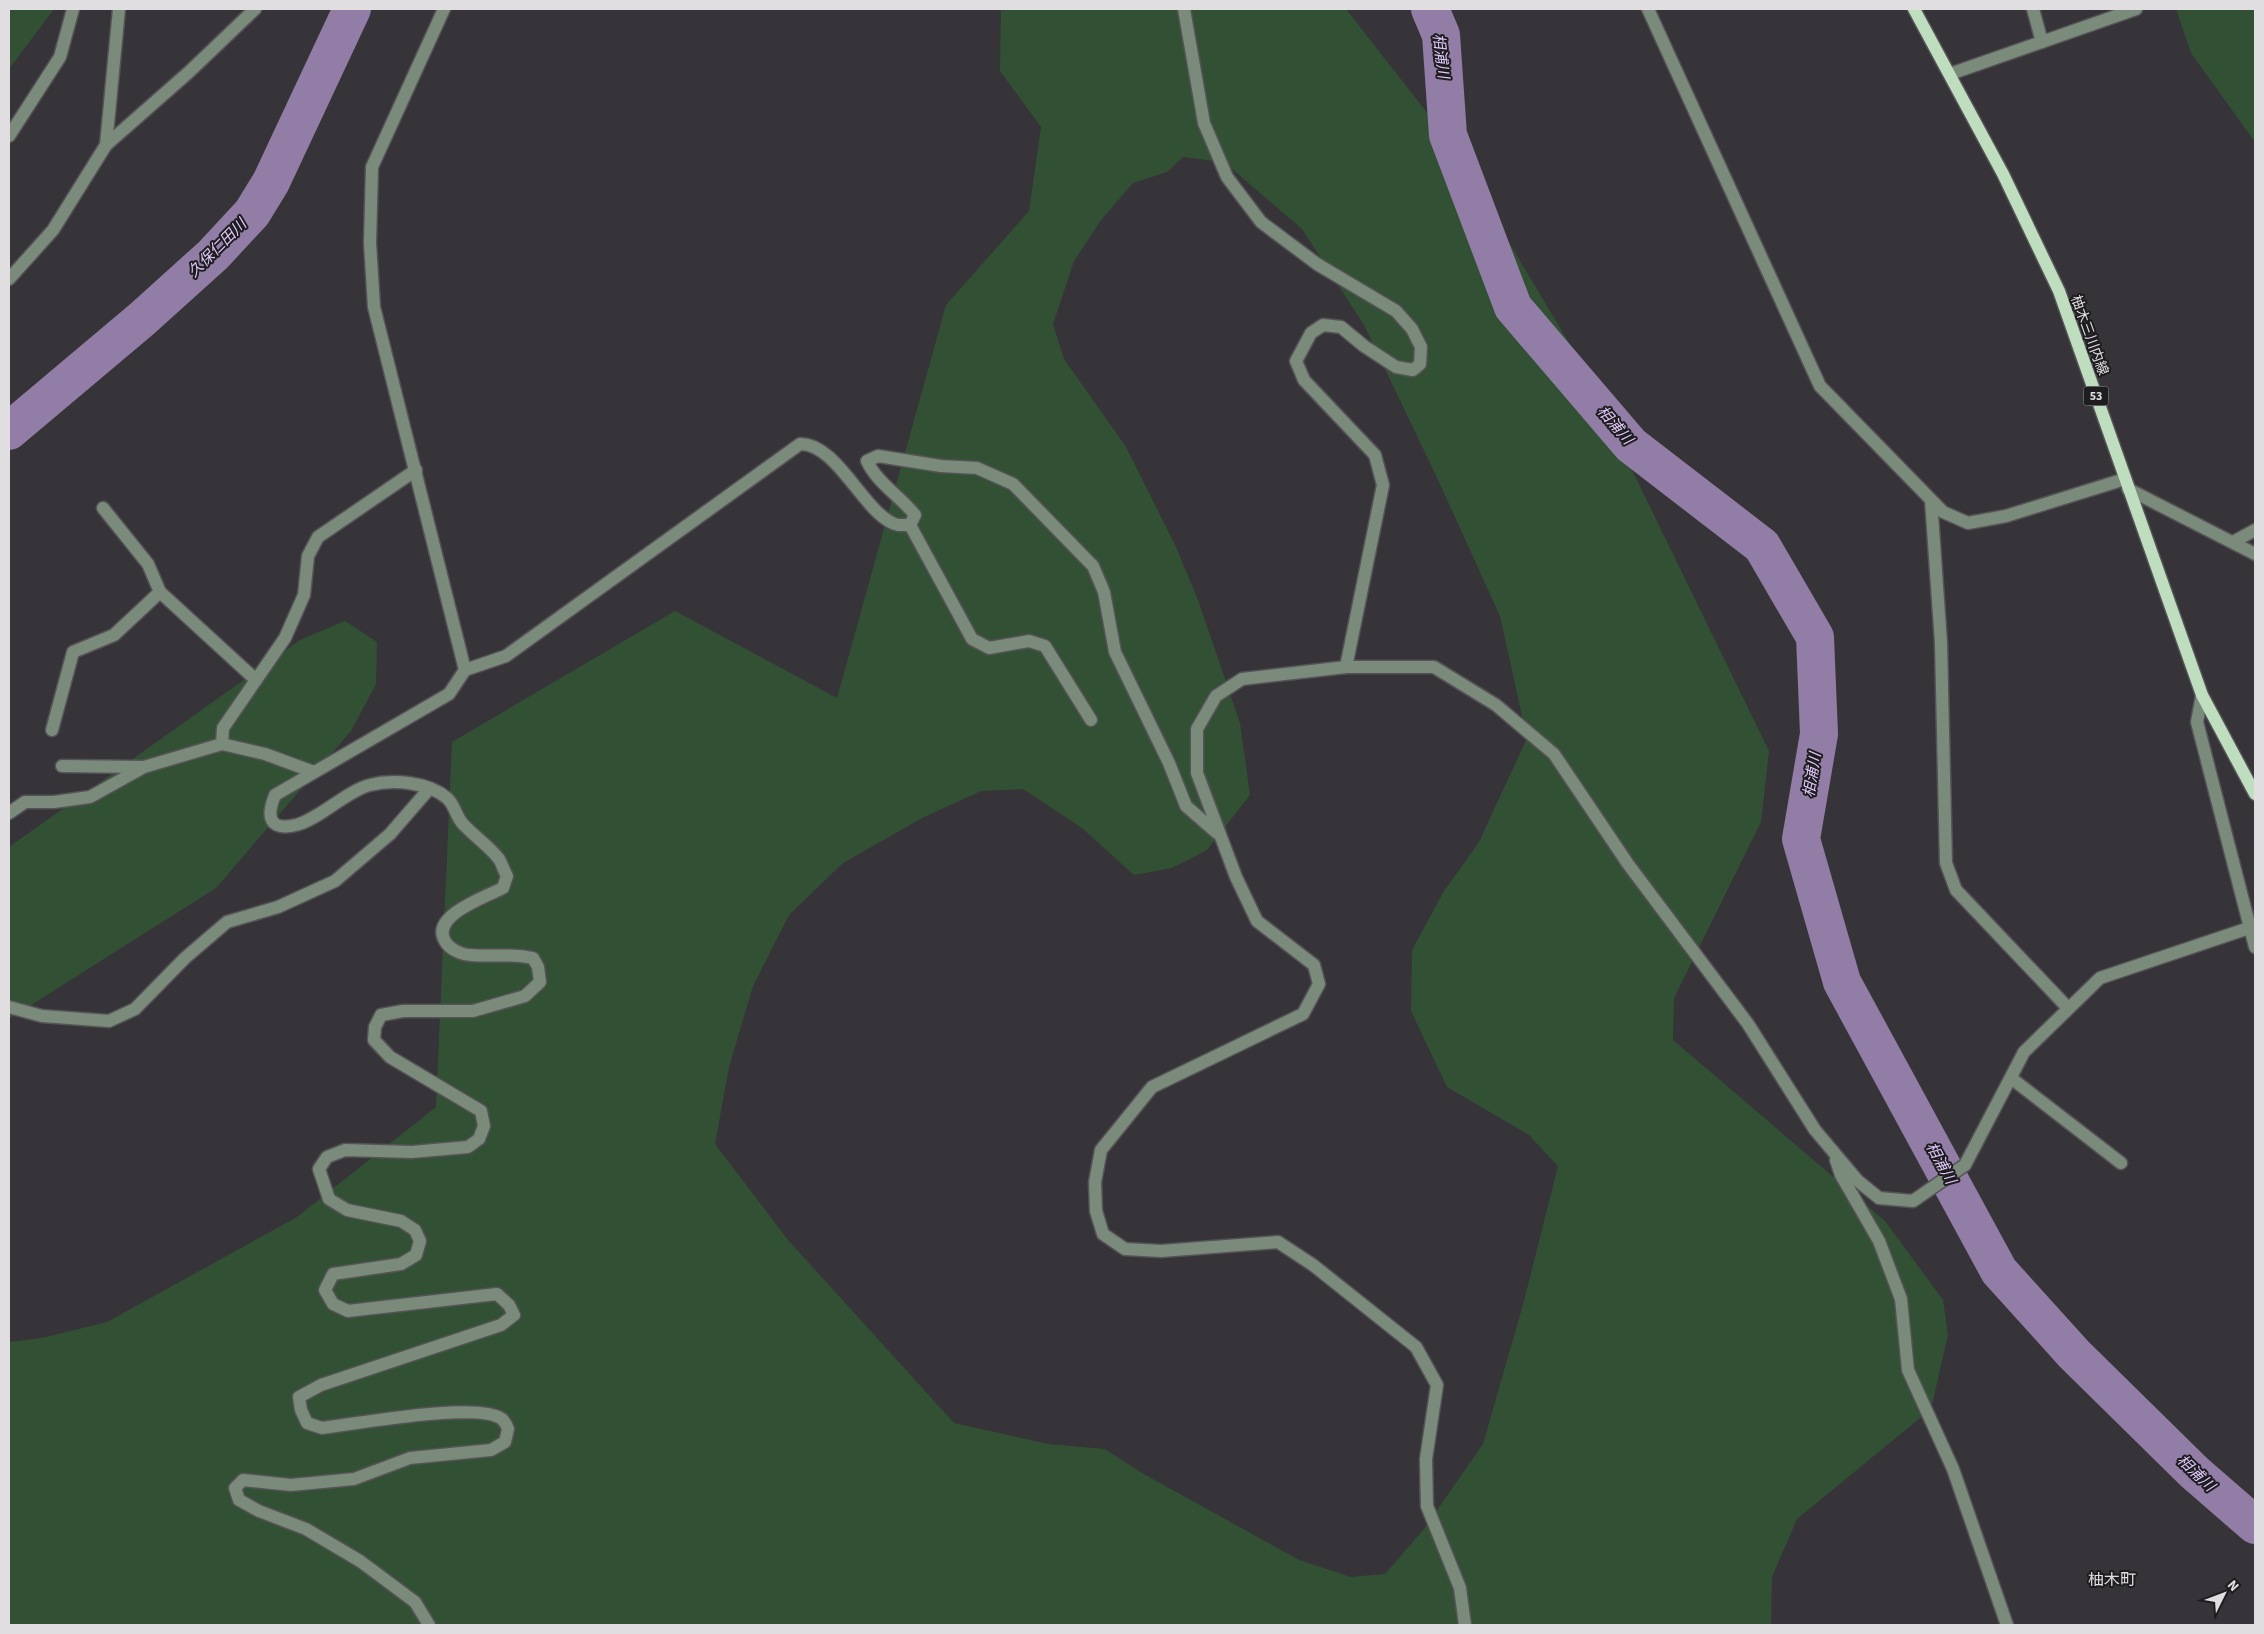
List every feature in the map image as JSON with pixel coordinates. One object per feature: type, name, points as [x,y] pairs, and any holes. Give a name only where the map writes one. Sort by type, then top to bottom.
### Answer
[{"type":"main road","name":"柚木三川内線","points":[[1914,9],[2003,174],[2059,291],[2202,695],[2255,794]]},
{"type":"street","points":[[9,136],[60,57],[73,9]]},
{"type":"street","points":[[106,145],[119,9]]},
{"type":"street","points":[[9,279],[53,230],[106,145],[189,72],[255,9]]},
{"type":"street","points":[[444,9],[372,167],[370,244],[374,307],[465,670]]},
{"type":"street","points":[[1184,9],[1204,123],[1227,177],[1261,222],[1317,264],[1396,311],[1412,330],[1421,347],[1420,364],[1413,370],[1396,367],[1341,327],[1323,325],[1310,333],[1296,361],[1304,380],[1375,455],[1383,485],[1346,667]]},
{"type":"street","points":[[1648,9],[1820,386],[1943,512],[1968,523],[2006,516],[2127,484],[2255,554]]},
{"type":"street","points":[[2033,9],[2042,42]]},
{"type":"street","points":[[1950,74],[2136,9]]},
{"type":"street","points":[[429,1625],[415,1602],[360,1561],[306,1529],[259,1511],[239,1500],[235,1488],[243,1480],[291,1485],[354,1479],[410,1458],[491,1450],[505,1442],[508,1429],[501,1419],[482,1412],[455,1412],[322,1428],[307,1423],[301,1410],[299,1397],[321,1385],[501,1325],[514,1316],[510,1305],[497,1294],[348,1311],[333,1304],[325,1290],[333,1274],[401,1264],[416,1255],[420,1241],[415,1230],[401,1221],[347,1210],[329,1199],[319,1169],[327,1157],[345,1150],[412,1152],[468,1146],[479,1139],[484,1126],[481,1111],[390,1057],[374,1040],[375,1027],[380,1015],[403,1011],[473,1011],[524,996],[540,982],[538,967],[532,958],[514,954],[469,955],[448,946],[444,941],[441,935],[442,925],[452,914],[503,888],[507,876],[499,860],[461,822],[447,798],[429,789],[402,782],[369,785],[298,825],[279,827],[274,825],[270,819],[270,808],[275,796],[449,694],[465,670],[506,656],[800,444],[810,444],[829,457],[880,513],[897,524],[910,525]]},
{"type":"street","points":[[910,525],[915,515],[873,474],[867,461],[878,456],[941,466],[977,468],[1013,484],[1020,491],[1093,566],[1104,592],[1114,652],[1169,764],[1186,806],[1220,835]]},
{"type":"street","points":[[222,744],[223,728],[285,638],[304,595],[308,556],[318,537],[416,470]]},
{"type":"street","points":[[1931,500],[1941,643],[1946,863],[1956,890],[2068,1008]]},
{"type":"street","points":[[103,508],[148,564],[160,592],[256,680]]},
{"type":"street","points":[[910,525],[972,639],[989,648],[1029,640],[1045,646],[1091,720]]},
{"type":"street","points":[[2233,542],[2255,530]]},
{"type":"street","points":[[52,730],[73,652],[114,635],[160,592]]},
{"type":"street","points":[[1465,1625],[1460,1588],[1427,1506],[1426,1459],[1437,1385],[1416,1347],[1313,1265],[1278,1242],[1161,1251],[1126,1249],[1103,1234],[1096,1211],[1095,1192],[1101,1150],[1152,1087],[1303,1014],[1319,984],[1314,965],[1257,921],[1236,877],[1197,773],[1197,729],[1216,696],[1242,679],[1346,667],[1434,667],[1496,705],[1554,754],[1628,864],[1748,1024],[1791,1096],[1815,1130],[1858,1181],[1879,1198],[1913,1201],[1965,1165],[2024,1052],[2100,978],[2252,927]]},
{"type":"street","points":[[2202,695],[2197,722],[2252,927],[2255,948]]},
{"type":"street","points":[[9,813],[25,802],[54,802],[90,798],[144,767],[222,744],[265,754],[314,772]]},
{"type":"street","points":[[62,766],[144,767]]},
{"type":"street","points":[[9,1007],[42,1016],[109,1021],[135,1009],[186,958],[227,922],[278,907],[335,881],[390,834],[429,789]]},
{"type":"street","points":[[2011,1078],[2121,1163]]},
{"type":"street","points":[[1834,1153],[1841,1175],[1880,1242],[1901,1299],[1908,1370],[1953,1469],[2006,1625]]},
{"type":"green space","points":[[9,9],[54,9],[9,69]]},
{"type":"green space","points":[[1001,9],[1346,9],[1446,137],[1574,351],[1769,751],[1761,822],[1674,998],[1673,1040],[1885,1221],[1943,1300],[1948,1335],[1931,1409],[1797,1519],[1772,1577],[1771,1625],[9,1625],[9,1342],[42,1338],[107,1322],[297,1217],[436,1107],[452,742],[675,611],[837,698],[946,305],[1029,211],[1041,127],[1000,71]],"holes":[[[1183,157],[1224,162],[1302,229],[1364,325],[1500,616],[1527,738],[1479,842],[1444,891],[1412,950],[1411,1011],[1447,1087],[1529,1135],[1558,1166],[1524,1301],[1483,1444],[1424,1529],[1385,1574],[1351,1577],[1299,1560],[1142,1473],[1105,1449],[1048,1444],[954,1423],[788,1240],[715,1144],[729,1067],[753,986],[789,915],[843,863],[924,817],[981,791],[1023,789],[1082,828],[1134,875],[1172,868],[1207,850],[1250,795],[1240,723],[1198,600],[1176,547],[1126,447],[1064,359],[1053,324],[1074,261],[1101,220],[1133,183],[1167,172]]]},
{"type":"green space","points":[[2176,9],[2255,9],[2255,142],[2191,53]]},
{"type":"green space","points":[[345,621],[377,642],[376,684],[351,731],[216,888],[9,1019],[9,847],[300,640]]},
{"type":"waterway","name":"久保仁田川","points":[[9,431],[142,319],[213,255],[252,213],[271,182],[352,9]]},
{"type":"waterway","name":"相浦川","points":[[1430,9],[1441,35],[1448,135],[1513,307],[1631,445],[1762,546],[1815,637],[1819,734],[1801,839],[1842,982],[1999,1271],[2074,1354],[2194,1472],[2255,1525]]},
{"type":"district","name":"柚木町","points":[[2112,1579]]}]
